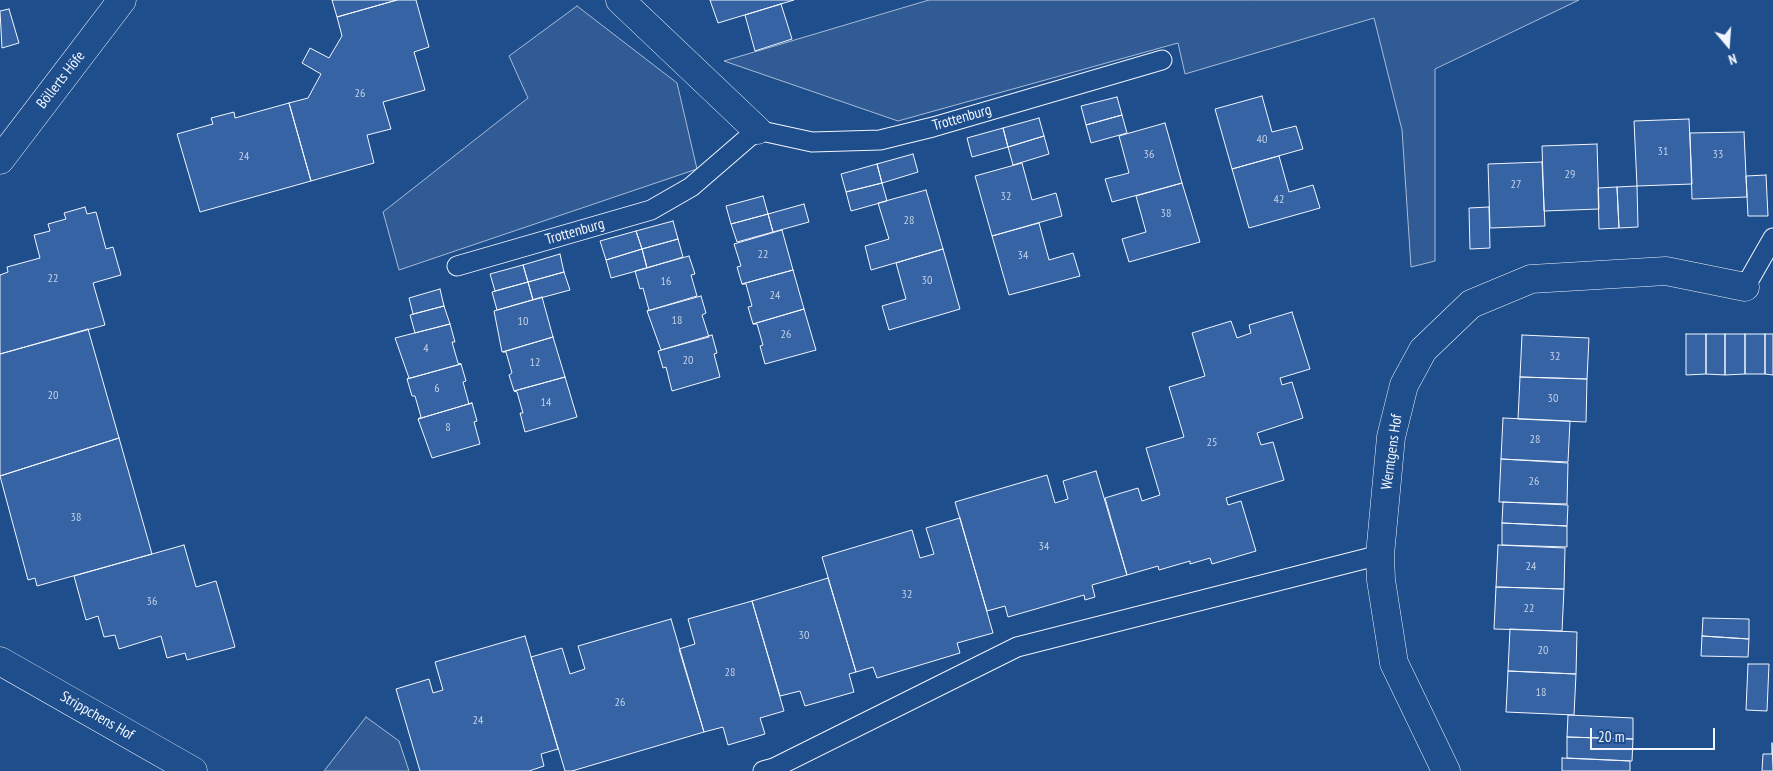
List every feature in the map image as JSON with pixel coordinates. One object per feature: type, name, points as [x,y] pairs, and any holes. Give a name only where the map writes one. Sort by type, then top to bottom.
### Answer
[{"type":"street","name":"Böllerts Höfe","points":[[0,160],[122,0]]},
{"type":"street","points":[[620,0],[757,130]]},
{"type":"street","name":"Werntgens Hof","points":[[1446,771],[1394,663],[1381,580],[1380,555],[1391,436],[1404,385],[1422,350],[1471,304],[1531,279],[1666,270],[1745,287]]},
{"type":"street","name":"Strippchens Hof","points":[[0,661],[193,771]]},
{"type":"lane","name":"Trottenburg","points":[[457,266],[651,210],[692,187],[757,130],[812,142],[880,140],[933,127],[1162,60]]},
{"type":"lane","name":"Werntgens Hof","points":[[1745,287],[1773,238]]},
{"type":"lane","points":[[763,771],[774,768],[1017,647],[1380,555]]},
{"type":"shaded area","points":[[929,0],[1579,0],[1435,69],[1435,261],[1411,267],[1402,130],[1374,18],[1185,74],[1178,43],[898,121],[724,61]]},
{"type":"shaded area","points":[[577,6],[677,83],[697,169],[399,270],[383,212],[528,98],[509,56]]},
{"type":"shaded area","points":[[366,717],[399,741],[409,771],[324,771]]},
{"type":"building","points":[[332,0],[397,0],[337,17]]},
{"type":"building","points":[[397,0],[416,0],[429,47],[414,52],[425,90],[383,102],[391,129],[367,135],[374,163],[311,181],[289,103],[308,98],[321,74],[302,63],[310,48],[329,58],[342,36],[337,17]]},
{"type":"building","points":[[710,0],[794,0],[718,23]]},
{"type":"building","points":[[781,4],[792,39],[755,51],[745,15]]},
{"type":"building","points":[[9,9],[19,43],[2,48],[0,11]]},
{"type":"building","points":[[1262,96],[1272,132],[1296,126],[1303,149],[1232,169],[1215,109]]},
{"type":"building","points":[[1117,97],[1122,115],[1086,125],[1081,106]]},
{"type":"building","points":[[289,103],[311,181],[200,212],[177,134],[213,124],[211,118],[234,112],[235,118]]},
{"type":"building","points":[[1122,115],[1127,133],[1091,143],[1086,125]]},
{"type":"building","points":[[1039,118],[1044,136],[1008,147],[1003,128]]},
{"type":"building","points":[[1689,119],[1692,184],[1637,186],[1634,121]]},
{"type":"building","points":[[1165,123],[1182,183],[1112,202],[1105,179],[1129,173],[1119,136]]},
{"type":"building","points":[[1003,128],[1008,147],[972,157],[967,138]]},
{"type":"building","points":[[1744,132],[1747,197],[1692,199],[1690,133]]},
{"type":"building","points":[[1044,136],[1049,154],[1013,165],[1008,147]]},
{"type":"building","points":[[1597,144],[1599,209],[1544,211],[1542,146]]},
{"type":"building","points":[[913,154],[918,172],[882,183],[877,164]]},
{"type":"building","points":[[1279,156],[1289,192],[1313,185],[1320,208],[1249,228],[1232,169]]},
{"type":"building","points":[[1542,162],[1545,226],[1490,228],[1488,164]]},
{"type":"building","points":[[1022,163],[1032,200],[1056,193],[1062,216],[992,236],[975,176]]},
{"type":"building","points":[[877,164],[882,183],[846,192],[841,174]]},
{"type":"building","points":[[1766,175],[1768,216],[1748,216],[1746,176]]},
{"type":"building","points":[[882,183],[887,201],[851,211],[846,192]]},
{"type":"building","points":[[1182,183],[1200,242],[1129,262],[1122,239],[1146,232],[1136,196]]},
{"type":"building","points":[[1637,186],[1638,227],[1619,228],[1617,187]]},
{"type":"building","points":[[1617,187],[1619,228],[1599,229],[1598,188]]},
{"type":"building","points":[[926,190],[943,249],[871,270],[865,246],[889,239],[878,203]]},
{"type":"building","points":[[763,196],[768,214],[731,224],[726,206]]},
{"type":"building","points":[[804,204],[809,222],[773,232],[768,214]]},
{"type":"building","points":[[85,207],[87,214],[96,212],[106,249],[113,247],[121,275],[93,283],[105,325],[0,354],[0,275],[8,272],[7,267],[40,258],[34,235],[50,231],[48,224],[66,219],[64,213]]},
{"type":"building","points":[[1489,207],[1490,248],[1470,249],[1469,208]]},
{"type":"building","points":[[768,214],[773,232],[737,242],[731,224]]},
{"type":"building","points":[[673,221],[678,239],[642,249],[636,231]]},
{"type":"building","points":[[1039,223],[1049,260],[1073,253],[1080,276],[1009,295],[992,236]]},
{"type":"building","points":[[782,230],[793,270],[742,284],[737,267],[741,266],[734,244]]},
{"type":"building","points":[[636,231],[642,249],[606,260],[600,241]]},
{"type":"building","points":[[678,239],[683,257],[647,268],[642,249]]},
{"type":"building","points":[[642,249],[647,268],[611,278],[606,260]]},
{"type":"building","points":[[943,249],[960,309],[889,330],[882,306],[906,299],[896,263]]},
{"type":"building","points":[[560,254],[564,272],[528,282],[523,265]]},
{"type":"building","points":[[689,256],[695,274],[691,275],[697,296],[647,311],[649,310],[643,288],[640,289],[635,271]]},
{"type":"building","points":[[523,265],[528,282],[495,291],[490,274]]},
{"type":"building","points":[[793,270],[804,309],[753,324],[748,307],[752,306],[746,284],[742,284]]},
{"type":"building","points":[[564,272],[570,290],[533,300],[528,282]]},
{"type":"building","points":[[528,282],[533,300],[497,310],[492,292]]},
{"type":"building","points":[[440,289],[444,306],[413,314],[409,298]]},
{"type":"building","points":[[701,296],[706,313],[702,315],[709,337],[661,350],[647,311]]},
{"type":"building","points":[[542,297],[553,337],[502,352],[494,311]]},
{"type":"building","points":[[444,306],[450,324],[415,333],[410,315]]},
{"type":"building","points":[[804,309],[816,350],[765,364],[760,346],[763,345],[757,324],[753,324]]},
{"type":"building","points":[[1292,312],[1310,369],[1280,378],[1282,385],[1292,382],[1303,418],[1257,433],[1261,445],[1273,442],[1284,480],[1226,498],[1228,505],[1241,501],[1256,551],[1212,564],[1210,558],[1190,564],[1190,561],[1159,570],[1158,566],[1127,575],[1105,498],[1138,488],[1142,501],[1160,495],[1146,448],[1184,437],[1169,387],[1205,376],[1192,333],[1231,321],[1237,338],[1251,333],[1249,325]]},
{"type":"building","points":[[450,324],[455,342],[452,342],[458,363],[461,364],[407,379],[409,378],[395,338]]},
{"type":"building","points":[[88,329],[119,438],[0,476],[0,354]]},
{"type":"building","points":[[1686,334],[1706,334],[1706,374],[1686,375]]},
{"type":"building","points":[[1706,334],[1725,334],[1725,375],[1706,374]]},
{"type":"building","points":[[1725,334],[1745,334],[1745,374],[1725,375]]},
{"type":"building","points":[[1745,334],[1765,334],[1765,374],[1745,374]]},
{"type":"building","points":[[1765,334],[1773,334],[1773,375],[1765,374]]},
{"type":"building","points":[[712,335],[717,353],[714,354],[720,377],[672,391],[666,367],[663,368],[658,351]]},
{"type":"building","points":[[1522,335],[1589,338],[1587,379],[1520,377]]},
{"type":"building","points":[[553,337],[565,377],[514,391],[509,375],[512,373],[506,352],[503,352]]},
{"type":"building","points":[[461,364],[466,381],[463,382],[469,404],[418,419],[421,417],[415,396],[412,396],[407,379]]},
{"type":"building","points":[[565,377],[577,417],[525,432],[520,413],[523,413],[517,392],[514,391]]},
{"type":"building","points":[[1520,377],[1587,379],[1586,422],[1518,419]]},
{"type":"building","points":[[472,403],[477,421],[474,422],[480,444],[432,458],[418,419]]},
{"type":"building","points":[[1503,418],[1570,421],[1568,462],[1501,459]]},
{"type":"building","points":[[119,438],[152,554],[37,586],[35,578],[28,580],[0,476]]},
{"type":"building","points":[[1501,459],[1568,463],[1567,504],[1499,502]]},
{"type":"building","points":[[1096,471],[1127,575],[1092,585],[1095,597],[1085,600],[1084,595],[1008,617],[1005,606],[987,611],[955,502],[1047,475],[1055,503],[1068,499],[1063,481]]},
{"type":"building","points":[[1503,502],[1568,505],[1567,526],[1502,523]]},
{"type":"building","points":[[960,518],[993,633],[957,643],[960,653],[877,678],[873,667],[856,672],[822,557],[912,530],[920,558],[934,554],[926,528]]},
{"type":"building","points":[[1502,523],[1567,526],[1567,547],[1502,545]]},
{"type":"building","points":[[184,545],[196,587],[216,581],[235,647],[187,660],[185,653],[167,658],[161,636],[119,649],[115,635],[104,637],[98,616],[86,620],[74,576]]},
{"type":"building","points":[[1498,545],[1565,548],[1564,589],[1496,587]]},
{"type":"building","points":[[828,578],[856,672],[849,674],[854,692],[805,706],[800,691],[780,696],[752,601]]},
{"type":"building","points":[[1496,587],[1564,589],[1562,631],[1494,629]]},
{"type":"building","points":[[752,601],[784,711],[760,718],[765,734],[728,745],[723,727],[704,732],[679,649],[695,644],[688,619]]},
{"type":"building","points":[[1703,618],[1749,619],[1749,639],[1702,636]]},
{"type":"building","points":[[671,619],[704,732],[572,771],[565,771],[531,657],[562,648],[570,674],[585,669],[578,646]]},
{"type":"building","points":[[1510,629],[1577,632],[1576,674],[1508,671]]},
{"type":"building","points":[[525,636],[558,749],[541,754],[544,766],[529,771],[420,771],[396,689],[429,679],[433,693],[443,690],[435,662]]},
{"type":"building","points":[[1702,636],[1749,639],[1748,657],[1701,656]]},
{"type":"building","points":[[1748,664],[1769,664],[1767,711],[1746,710]]},
{"type":"building","points":[[1508,671],[1576,674],[1574,715],[1506,712]]},
{"type":"building","points":[[1568,715],[1633,718],[1633,739],[1567,737]]},
{"type":"building","points":[[1567,737],[1633,739],[1632,761],[1567,758]]},
{"type":"building","points":[[1772,743],[1773,771],[1762,771],[1763,754],[1772,754]]},
{"type":"building","points":[[1562,758],[1630,761],[1630,771],[1562,771]]}]
